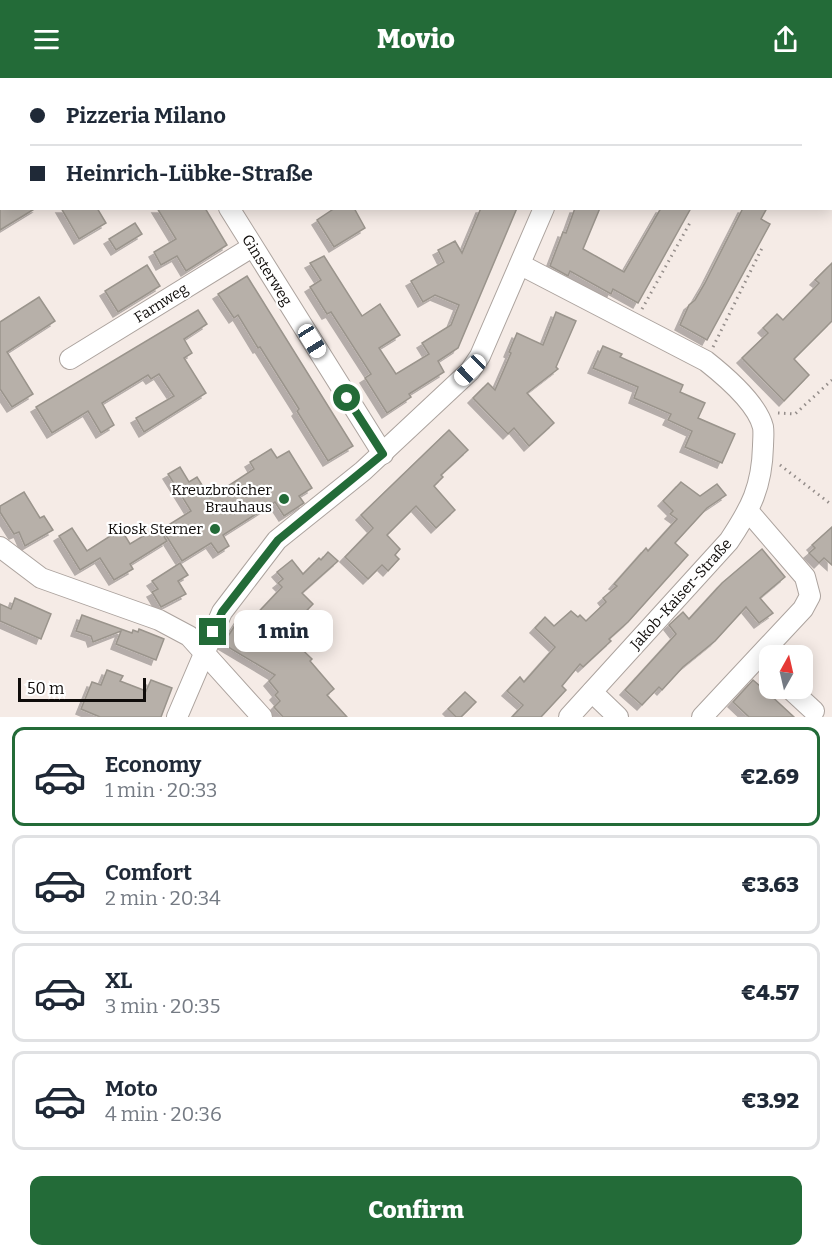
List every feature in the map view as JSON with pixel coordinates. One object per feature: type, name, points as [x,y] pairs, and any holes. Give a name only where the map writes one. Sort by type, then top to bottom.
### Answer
[{"type":"street","name":"Ginsterweg","points":[[230,210],[383,454]]},
{"type":"street","points":[[177,717],[222,612],[278,540],[383,454],[470,370],[480,356],[543,210]]},
{"type":"street","name":"Farnweg","points":[[70,360],[252,247]]},
{"type":"street","name":"Jakob-Kaiser-Straße","points":[[520,265],[706,361],[749,401],[763,428],[759,482],[748,512],[729,541],[569,717]]},
{"type":"street","points":[[748,512],[805,577],[810,596],[777,645]]},
{"type":"street","points":[[0,547],[42,578],[159,620],[189,636],[262,717]]},
{"type":"street","points":[[702,717],[759,667]]},
{"type":"street","points":[[592,692],[618,717]]},
{"type":"street","points":[[801,699],[814,711]]},
{"type":"path","points":[[634,323],[691,221]]},
{"type":"path","points":[[706,361],[763,246]]},
{"type":"path","points":[[778,413],[795,414],[832,380]]},
{"type":"path","points":[[762,455],[787,470],[832,505]]},
{"type":"building","points":[[0,210],[33,210],[0,230]]},
{"type":"building","points":[[62,210],[98,210],[106,223],[79,239]]},
{"type":"building","points":[[158,210],[206,210],[227,245],[186,271],[177,256],[161,265],[154,252],[176,239]]},
{"type":"building","points":[[332,210],[355,210],[365,228],[334,247],[317,220]]},
{"type":"building","points":[[480,210],[516,210],[458,348],[438,361],[444,372],[409,394],[411,397],[387,413],[365,378],[371,374],[331,312],[327,314],[310,287],[321,280],[310,263],[324,256],[362,316],[380,304],[400,335],[379,348],[396,374],[429,354],[422,343],[451,325],[459,305],[435,295],[423,302],[411,281],[444,262],[438,250],[455,241],[462,253]]},
{"type":"building","points":[[574,210],[599,210],[583,249],[624,272],[660,210],[690,210],[638,303],[613,289],[611,294],[570,271],[568,276],[550,266],[563,232],[566,233]]},
{"type":"building","points":[[742,210],[766,210],[761,219],[770,224],[707,340],[680,325],[689,305],[695,300]]},
{"type":"building","points":[[135,223],[142,234],[116,250],[109,239]]},
{"type":"building","points":[[832,263],[832,321],[794,359],[809,375],[784,401],[742,358],[768,333],[763,328],[777,314],[783,320],[819,283],[815,280]]},
{"type":"building","points":[[147,265],[160,286],[118,312],[105,291]]},
{"type":"building","points":[[247,276],[353,446],[328,461],[260,347],[258,348],[238,315],[234,318],[218,294]]},
{"type":"building","points":[[39,297],[55,321],[7,352],[33,394],[12,407],[0,389],[0,322]]},
{"type":"building","points":[[198,310],[207,324],[184,339],[192,353],[184,358],[206,393],[144,432],[136,418],[174,396],[159,374],[151,379],[148,375],[102,403],[114,425],[101,433],[88,411],[52,433],[36,407]]},
{"type":"building","points":[[556,312],[576,321],[556,367],[558,369],[527,393],[554,423],[529,446],[514,428],[508,434],[473,398],[488,383],[495,390],[517,333],[543,345]]},
{"type":"building","points":[[603,346],[622,354],[620,357],[683,385],[680,392],[705,403],[698,418],[735,434],[722,463],[685,447],[692,431],[668,420],[671,414],[634,398],[638,387],[593,368]]},
{"type":"building","points":[[449,430],[468,450],[441,475],[443,477],[434,486],[455,510],[436,528],[416,506],[387,535],[400,549],[395,555],[399,559],[388,571],[382,565],[368,579],[345,557],[373,528],[361,515]]},
{"type":"building","points":[[271,449],[277,458],[289,451],[312,488],[299,496],[304,503],[284,516],[275,502],[223,535],[229,546],[218,553],[211,543],[182,561],[162,529],[191,511],[168,474],[180,467],[189,482],[197,477],[210,498],[254,469],[250,462]]},
{"type":"building","points":[[681,482],[700,496],[717,484],[726,495],[707,508],[675,543],[688,555],[628,622],[609,639],[611,641],[583,667],[580,664],[562,686],[566,690],[541,717],[512,717],[523,705],[507,691],[520,677],[524,682],[555,647],[535,628],[545,617],[554,626],[571,611],[586,621],[606,602],[603,598],[617,586],[614,584],[646,548],[648,551],[677,519],[670,514],[673,511],[663,501]]},
{"type":"building","points":[[24,492],[40,518],[44,516],[53,530],[25,546],[19,532],[14,534],[0,512],[0,506]]},
{"type":"building","points":[[158,527],[167,541],[130,564],[133,569],[114,580],[100,558],[80,570],[59,536],[72,528],[87,551],[121,529],[130,544]]},
{"type":"building","points":[[832,527],[832,565],[824,558],[819,563],[809,553],[815,548],[812,545]]},
{"type":"building","points":[[762,549],[785,577],[760,598],[773,613],[759,623],[746,607],[715,641],[683,667],[662,690],[659,687],[642,705],[625,690],[676,634],[669,625],[683,612],[689,619],[722,583]]},
{"type":"building","points":[[328,552],[338,561],[302,593],[313,604],[285,633],[312,659],[310,661],[334,689],[327,695],[347,717],[283,717],[274,707],[280,701],[275,695],[278,692],[269,681],[275,675],[223,644],[241,616],[250,621],[282,587],[278,583],[283,579],[277,572],[292,560],[303,574]]},
{"type":"building","points":[[180,563],[188,575],[178,581],[186,594],[161,607],[152,592],[158,589],[152,581]]},
{"type":"building","points":[[15,598],[51,614],[41,639],[0,621],[0,604],[11,609]]},
{"type":"building","points":[[82,615],[132,633],[133,630],[138,632],[139,629],[164,639],[156,660],[116,644],[121,631],[93,642],[91,636],[76,631]]},
{"type":"building","points":[[107,670],[123,676],[120,681],[146,691],[151,680],[172,688],[161,717],[100,717],[81,709],[92,682],[101,685]]},
{"type":"building","points":[[753,680],[759,685],[759,699],[775,699],[794,717],[749,717],[733,702]]},
{"type":"building","points":[[465,692],[476,702],[461,717],[456,717],[448,709]]},
{"type":"place","name":"Kreuzbroicher Brauhaus","points":[[284,499]]},
{"type":"place","name":"Kiosk Sterner","points":[[215,529]]},
{"type":"route","points":[[213,632],[222,612],[278,540],[383,454],[347,398]]}]
